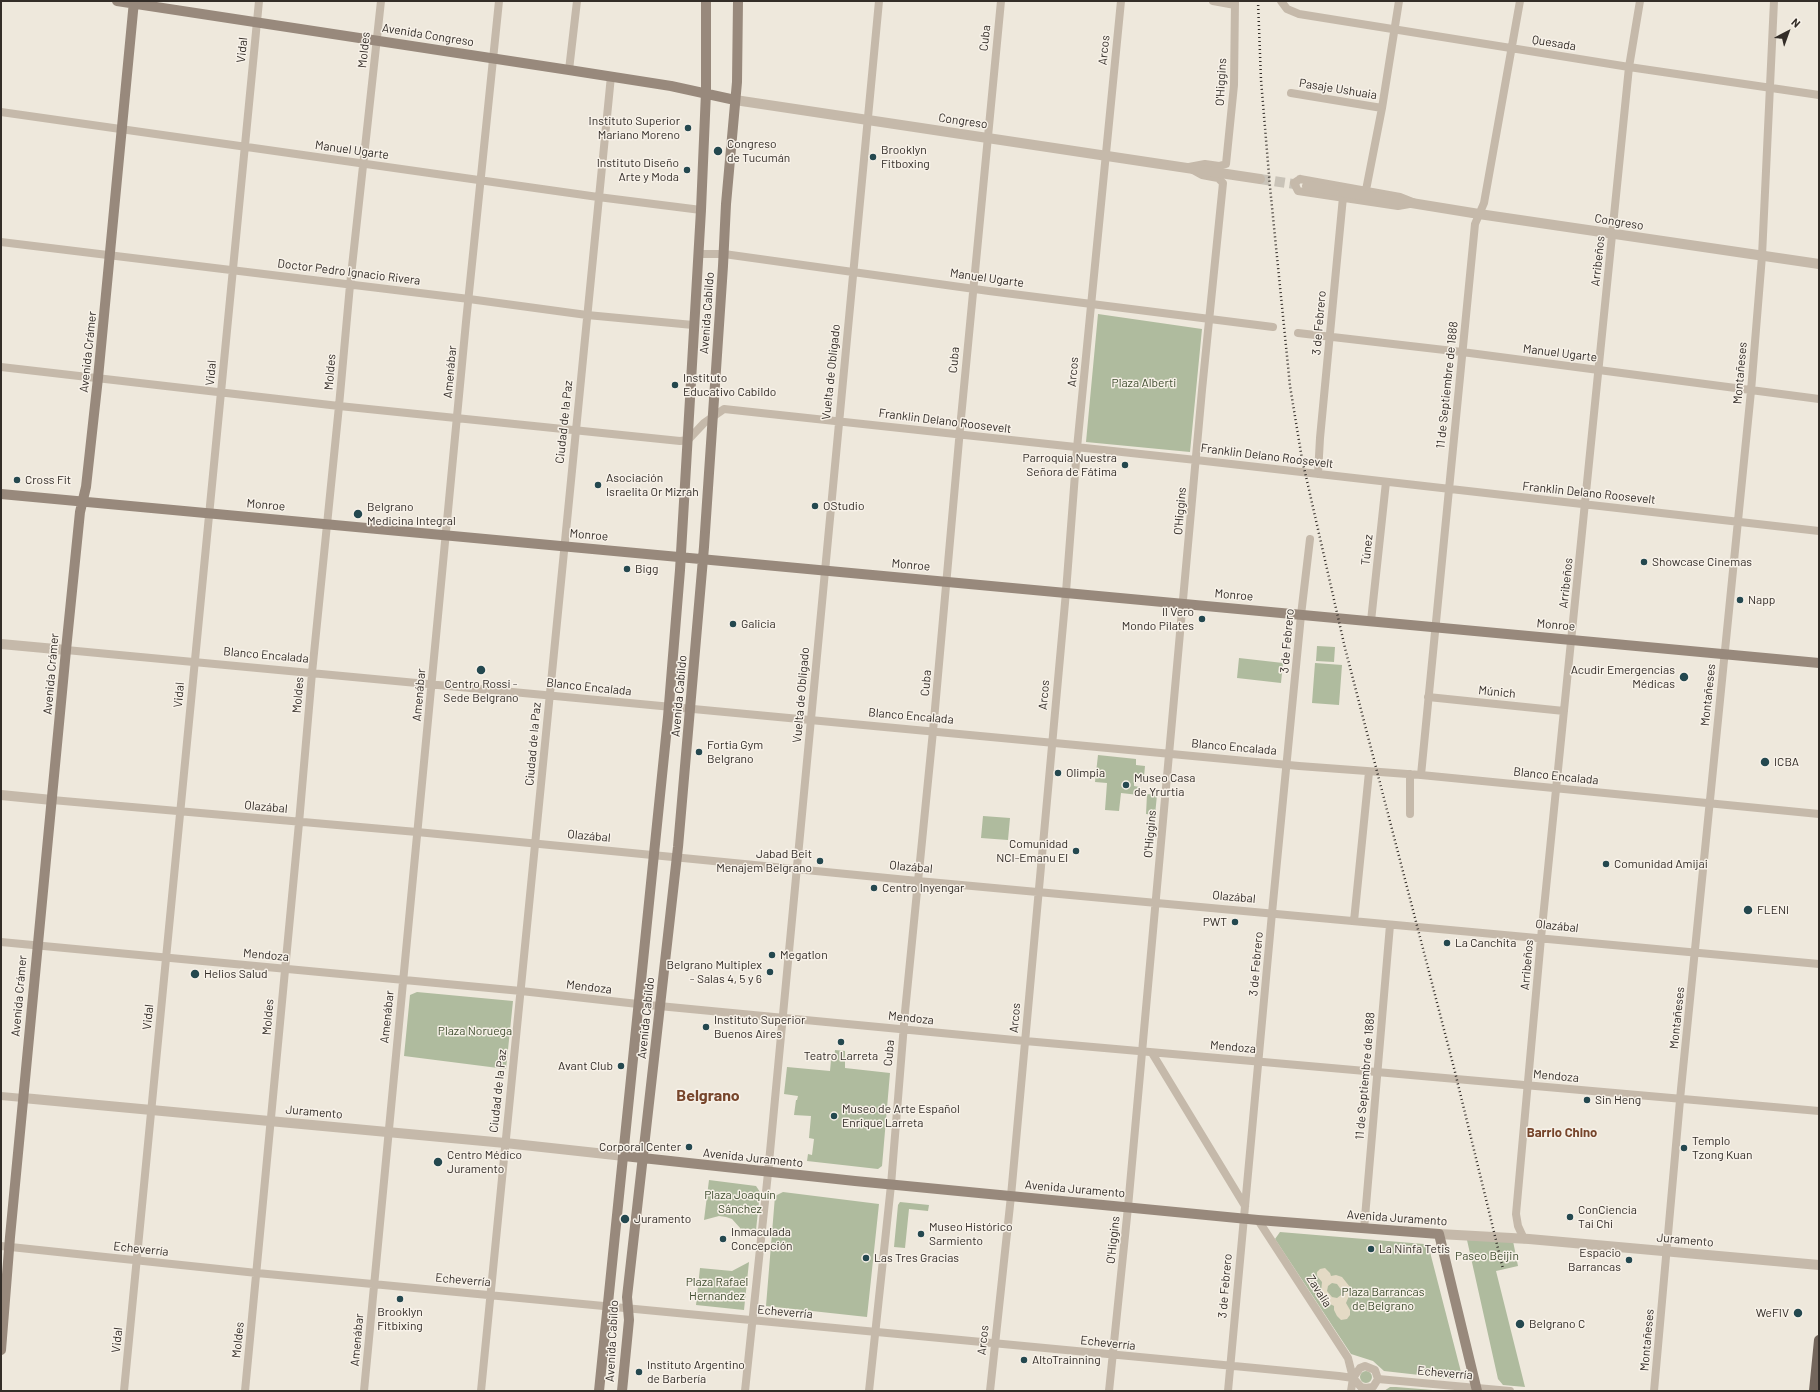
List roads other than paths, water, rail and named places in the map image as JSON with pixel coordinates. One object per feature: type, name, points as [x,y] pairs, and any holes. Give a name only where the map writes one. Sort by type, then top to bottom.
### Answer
[{"type":"main road","name":"Avenida Congreso","points":[[117,1],[134,2],[257,23],[611,76],[706,92],[735,100]]},
{"type":"main road","name":"Avenida Cabildo","points":[[599,1391],[627,1156],[638,1004],[654,854],[681,557],[693,326],[701,210],[706,92],[706,1]]},
{"type":"main road","name":"Avenida Cabildo","points":[[622,1391],[629,1320],[627,1297],[661,1006],[691,710],[714,416],[726,204],[737,82],[738,1]]},
{"type":"main road","name":"Avenida Crámer","points":[[1,1350],[5,1247],[23,1098],[80,512],[86,488],[98,378],[134,2]]},
{"type":"main road","name":"Monroe","points":[[1,494],[1301,615],[1435,626],[1819,663]]},
{"type":"main road","name":"Avenida Juramento","points":[[627,1156],[768,1173],[891,1185],[1258,1220],[1439,1234]]},
{"type":"main road","points":[[1439,1234],[1476,1389]]},
{"type":"main road","points":[[1814,1391],[1819,1340]]},
{"type":"street","name":"Vidal","points":[[124,1391],[259,1]]},
{"type":"street","name":"Moldes","points":[[245,1391],[300,823],[312,673],[350,285],[381,1]]},
{"type":"street","name":"Amenábar","points":[[364,1391],[417,832],[499,1]]},
{"type":"street","points":[[569,70],[577,1]]},
{"type":"street","name":"Vuelta de Obligado","points":[[745,1391],[768,1173],[838,421],[880,1]]},
{"type":"street","name":"Cuba","points":[[869,1391],[874,1332],[891,1185],[903,1029],[933,731],[959,435],[1001,1]]},
{"type":"street","name":"Arcos","points":[[990,1391],[1011,1196],[1066,592],[1077,448],[1121,1]]},
{"type":"street","points":[[1213,1],[1235,3]]},
{"type":"street","name":"Quesada","points":[[1281,1],[1287,9],[1300,14],[1629,67],[1819,95]]},
{"type":"street","points":[[1366,190],[1382,108],[1399,1]]},
{"type":"street","name":"11 de Septiembre de 1888","points":[[1421,775],[1475,224],[1484,203],[1520,1]]},
{"type":"street","name":"Arribeños","points":[[1524,1239],[1518,1226],[1516,1214],[1541,938],[1586,505],[1629,67],[1640,1]]},
{"type":"street","name":"Montañeses","points":[[1654,1391],[1681,1098],[1751,391],[1762,256],[1774,1]]},
{"type":"street","name":"O'Higgins","points":[[1226,164],[1234,85],[1235,3]]},
{"type":"street","name":"Ciudad de la Paz","points":[[481,1391],[611,76]]},
{"type":"street","name":"Pasaje Ushuaia","points":[[1290,94],[1382,108]]},
{"type":"street","name":"Congreso","points":[[735,100],[1260,179]]},
{"type":"street","name":"Manuel Ugarte","points":[[1,112],[598,197],[701,210]]},
{"type":"street","name":"Congreso","points":[[1188,167],[1205,164],[1219,166],[1226,164]]},
{"type":"street","name":"Congreso","points":[[1188,167],[1202,176],[1218,178],[1223,183]]},
{"type":"street","name":"Congreso","points":[[1300,179],[1400,196],[1415,203],[1398,206],[1298,191],[1294,184],[1300,179]]},
{"type":"street","name":"O'Higgins","points":[[1109,1391],[1128,1207],[1196,460],[1223,183]]},
{"type":"street","name":"Congreso","points":[[1306,186],[1479,214],[1819,264]]},
{"type":"street","name":"3 de Febrero","points":[[1318,474],[1343,198]]},
{"type":"street","name":"Doctor Pedro Ignacio Rivera","points":[[1,242],[110,254],[587,315],[693,326]]},
{"type":"street","name":"Manuel Ugarte","points":[[698,254],[724,254],[973,289],[1273,327]]},
{"type":"street","name":"Manuel Ugarte","points":[[1298,333],[1462,352],[1819,399]]},
{"type":"street","points":[[1,367],[339,406],[680,442],[688,440],[714,416]]},
{"type":"street","name":"Franklin Delano Roosevelt","points":[[714,416],[724,409],[1196,460],[1819,531]]},
{"type":"street","name":"Túnez","points":[[1371,621],[1386,482]]},
{"type":"street","name":"3 de Febrero","points":[[1228,1391],[1272,913],[1288,765],[1301,615],[1310,539]]},
{"type":"street","name":"Blanco Encalada","points":[[1,644],[432,684],[668,708],[933,731],[1288,765],[1421,775],[1819,814]]},
{"type":"street","name":"Múnich","points":[[1428,697],[1564,711]]},
{"type":"street","points":[[1354,921],[1369,772]]},
{"type":"street","points":[[1410,774],[1410,814]]},
{"type":"street","name":"Olazábal","points":[[1,795],[654,854],[796,869],[1541,938],[1695,954],[1819,964]]},
{"type":"street","name":"11 de Septiembre de 1888","points":[[1364,1229],[1390,925]]},
{"type":"street","name":"Mendoza","points":[[1,942],[1152,1053],[1819,1111]]},
{"type":"street","points":[[1152,1053],[1245,1206]]},
{"type":"street","name":"Juramento","points":[[1,1096],[505,1143],[627,1156]]},
{"type":"street","name":"Zavalía","points":[[1258,1220],[1348,1358],[1353,1378]]},
{"type":"street","name":"Avenida Juramento","points":[[1439,1234],[1524,1239]]},
{"type":"street","name":"Juramento","points":[[1524,1239],[1819,1265]]},
{"type":"street","name":"Echeverría","points":[[5,1247],[257,1273],[1353,1378],[1361,1387],[1365,1388],[1373,1387],[1378,1379],[1510,1391]]},
{"type":"street","points":[[1351,1391],[1353,1378],[1360,1368],[1365,1366],[1375,1370],[1378,1379]]},
{"type":"tunnel","points":[[1260,179],[1307,186]]},
{"type":"railway","points":[[1258,1],[1261,80],[1270,187],[1290,386],[1302,459],[1345,648],[1455,1072],[1503,1269]]},
{"type":"place","name":"Instituto Superior Mariano Moreno","points":[[688,128]]},
{"type":"place","name":"Congreso de Tucumán","points":[[718,151]]},
{"type":"place","name":"Brooklyn Fitboxing","points":[[873,157]]},
{"type":"place","name":"Instituto Diseño Arte y Moda","points":[[687,170]]},
{"type":"place","name":"Instituto Educativo Cabildo","points":[[675,385]]},
{"type":"place","name":"Parroquia Nuestra Señora de Fátima","points":[[1125,465]]},
{"type":"place","name":"Cross Fit","points":[[17,480]]},
{"type":"place","name":"Asociación Israelita Or Mizrah","points":[[598,485]]},
{"type":"place","name":"OStudio","points":[[815,506]]},
{"type":"place","name":"Belgrano Medicina Integral","points":[[358,514]]},
{"type":"place","name":"Showcase Cinemas","points":[[1644,562]]},
{"type":"place","name":"Bigg","points":[[627,569]]},
{"type":"place","name":"Napp","points":[[1740,600]]},
{"type":"place","name":"Il Vero Mondo Pilates","points":[[1202,619]]},
{"type":"place","name":"Galicia","points":[[733,624]]},
{"type":"place","name":"Centro Rossi - Sede Belgrano","points":[[481,670]]},
{"type":"place","name":"Acudir Emergencias Médicas","points":[[1684,677]]},
{"type":"place","name":"Fortia Gym Belgrano","points":[[699,752]]},
{"type":"place","name":"ICBA","points":[[1765,762]]},
{"type":"place","name":"Olimpia","points":[[1058,773]]},
{"type":"place","name":"Museo Casa de Yrurtia","points":[[1126,785]]},
{"type":"place","name":"Comunidad NCI-Emanu El","points":[[1076,851]]},
{"type":"place","name":"Jabad Beit Menajem Belgrano","points":[[820,861]]},
{"type":"place","name":"Comunidad Amijai","points":[[1606,864]]},
{"type":"place","name":"Centro Inyengar","points":[[874,888]]},
{"type":"place","name":"FLENI","points":[[1748,910]]},
{"type":"place","name":"PWT","points":[[1235,922]]},
{"type":"place","name":"La Canchita","points":[[1447,943]]},
{"type":"place","name":"Megatlon","points":[[772,955]]},
{"type":"place","name":"Belgrano Multiplex - Salas 4, 5 y 6","points":[[770,972]]},
{"type":"place","name":"Helios Salud","points":[[195,974]]},
{"type":"place","name":"Instituto Superior Buenos Aires","points":[[706,1027]]},
{"type":"place","name":"Teatro Larreta","points":[[841,1042]]},
{"type":"place","name":"Avant Club","points":[[621,1066]]},
{"type":"place","name":"Sin Heng","points":[[1587,1100]]},
{"type":"place","name":"Museo de Arte Español Enrique Larreta","points":[[834,1116]]},
{"type":"place","name":"Corporal Center","points":[[689,1147]]},
{"type":"place","name":"Templo Tzong Kuan","points":[[1684,1148]]},
{"type":"place","name":"Centro Médico Juramento","points":[[438,1162]]},
{"type":"place","name":"ConCiencia Tai Chi","points":[[1570,1217]]},
{"type":"place","name":"Juramento","points":[[625,1219]]},
{"type":"place","name":"Museo Histórico Sarmiento","points":[[921,1234]]},
{"type":"place","name":"Inmaculada Concepción","points":[[723,1239]]},
{"type":"place","name":"La Ninfa Tetis","points":[[1371,1249]]},
{"type":"place","name":"Las Tres Gracias","points":[[866,1258]]},
{"type":"place","name":"Espacio Barrancas","points":[[1629,1260]]},
{"type":"place","name":"Brooklyn Fitbixing","points":[[400,1299]]},
{"type":"place","name":"WeFIV","points":[[1798,1313]]},
{"type":"place","name":"Belgrano C","points":[[1520,1324]]},
{"type":"place","name":"AltoTrainning","points":[[1024,1360]]},
{"type":"place","name":"Instituto Argentino de Barbería","points":[[639,1372]]},
{"type":"district","name":"Belgrano","points":[[708,1096]]},
{"type":"district","name":"Barrio Chino","points":[[1562,1133]]},
{"type":"park label","name":"Plaza Alberti","points":[[1144,383]]},
{"type":"park label","name":"Plaza Noruega","points":[[475,1031]]},
{"type":"park label","name":"Plaza Joaquín Sánchez","points":[[740,1202]]},
{"type":"park label","name":"Paseo Beijin","points":[[1487,1256]]},
{"type":"park label","name":"Plaza Rafael Hernandez","points":[[717,1289]]},
{"type":"park label","name":"Plaza Barrancas de Belgrano","points":[[1383,1299]]}]
